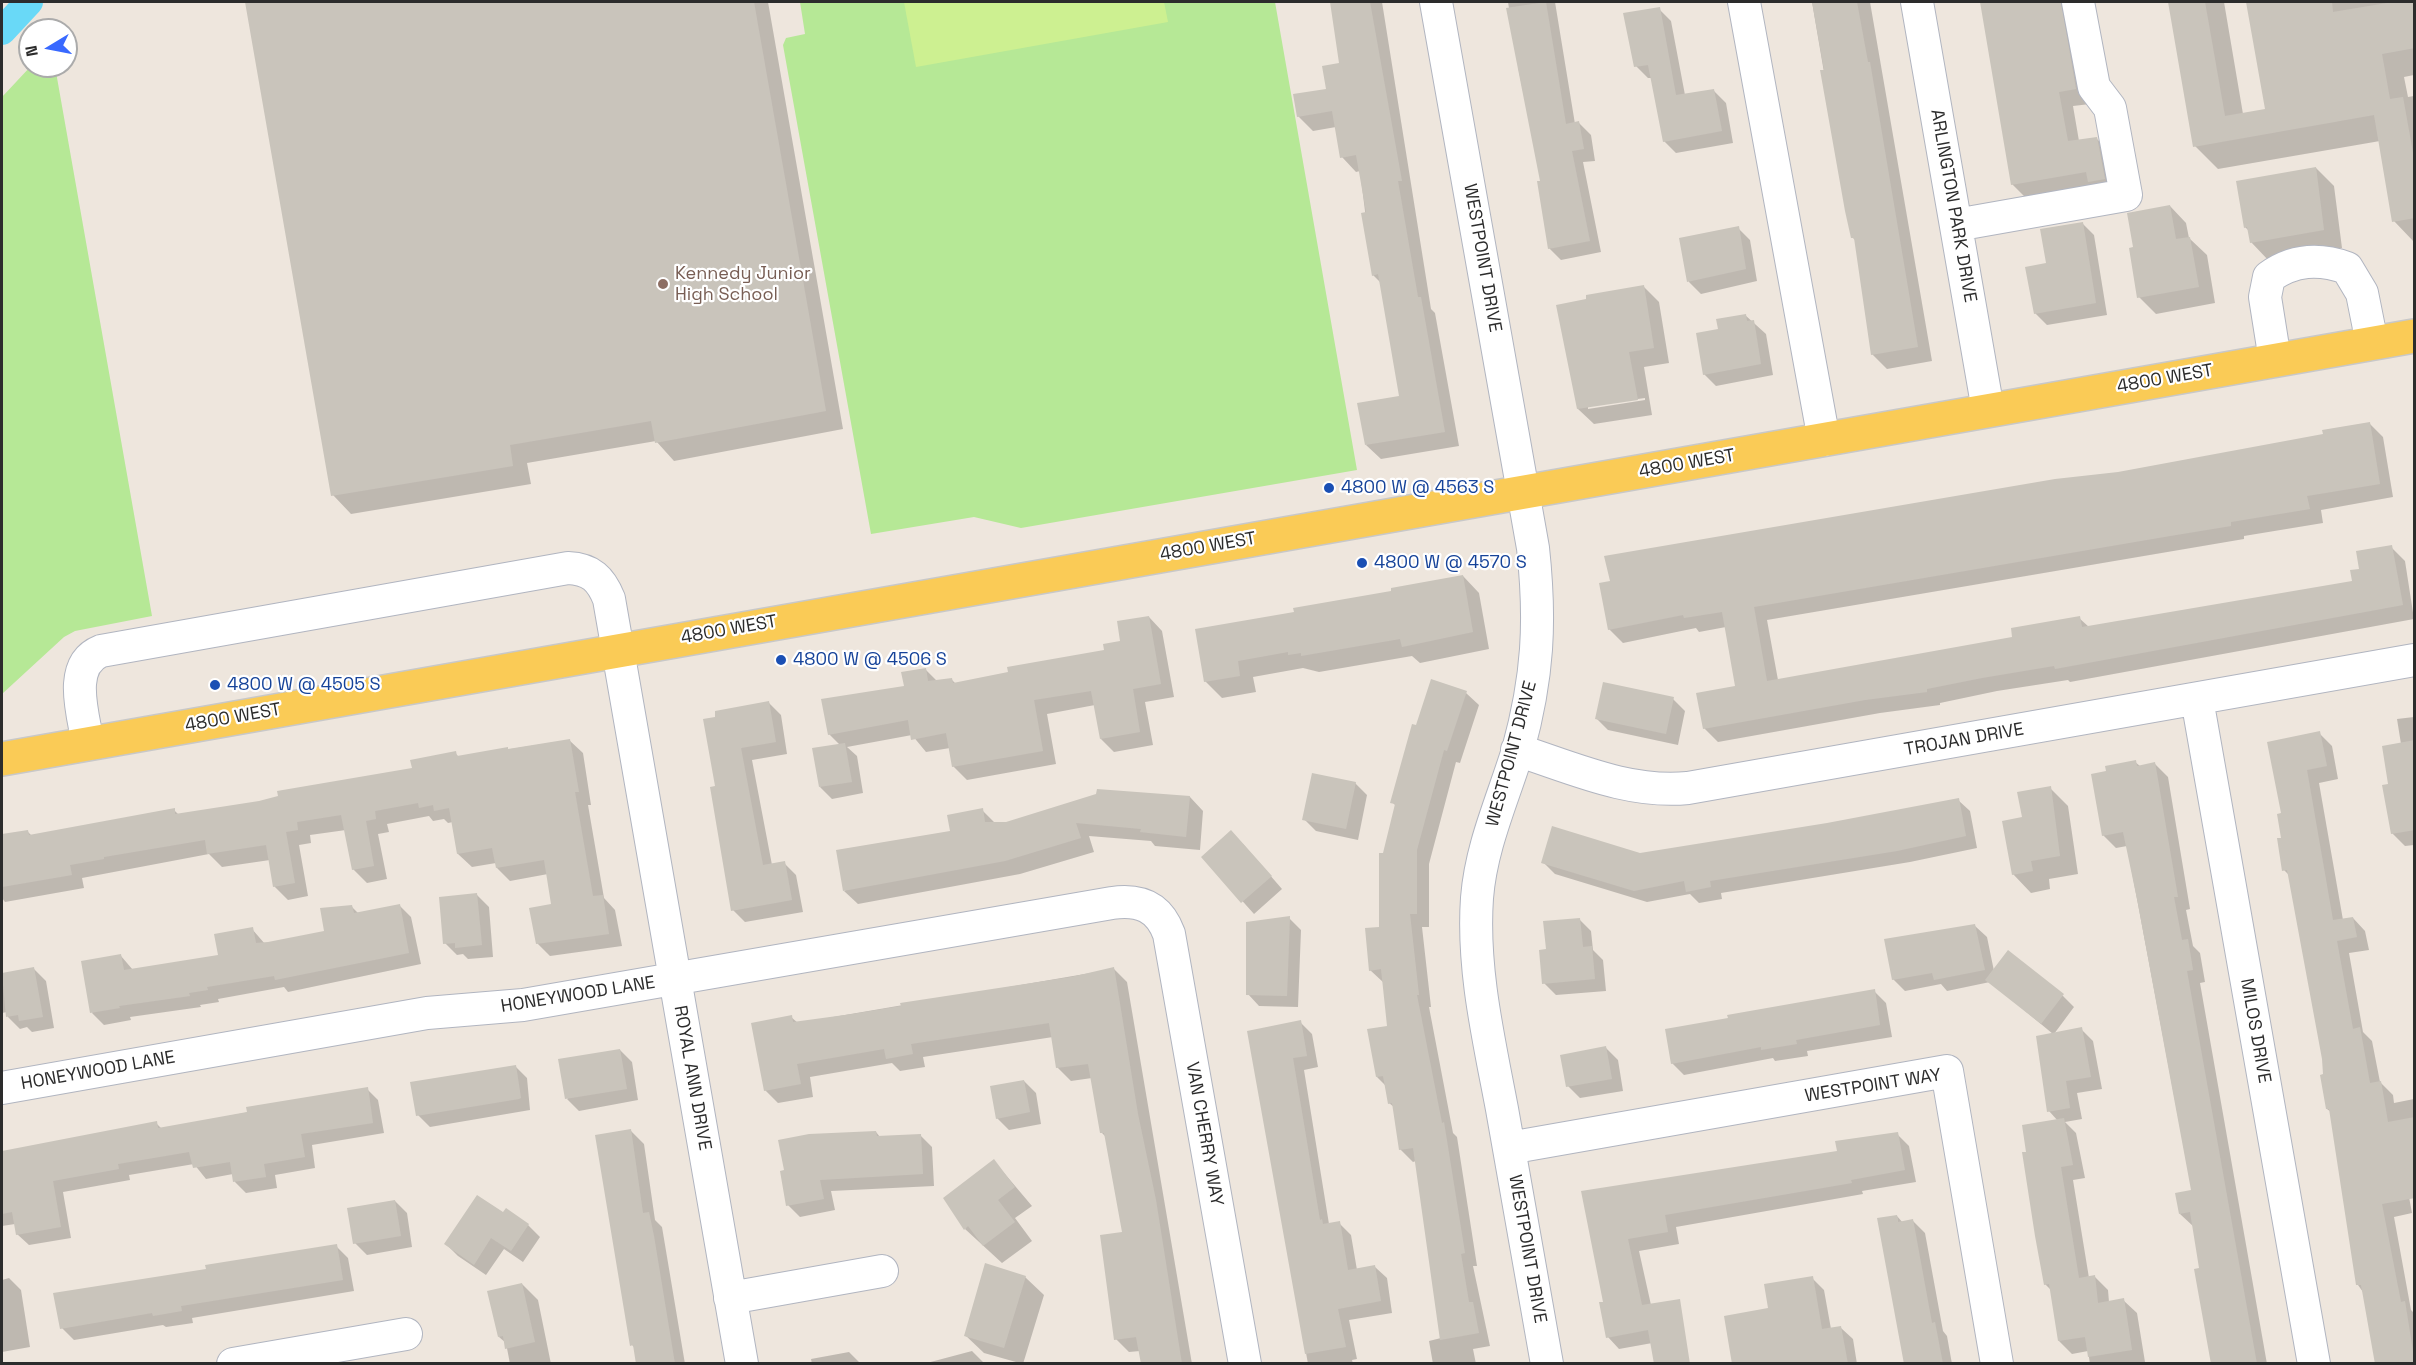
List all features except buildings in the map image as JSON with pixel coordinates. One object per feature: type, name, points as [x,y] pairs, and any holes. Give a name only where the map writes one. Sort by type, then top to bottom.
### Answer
[{"type":"main road","name":"4800 WEST","points":[[2,759],[2372,343],[2414,341]]},
{"type":"street","name":"WESTPOINT DRIVE","points":[[1436,2],[1523,493],[1538,594],[1539,645],[1532,695],[1482,858],[1477,897],[1476,942],[1483,1007],[1547,1364]]},
{"type":"street","points":[[1744,2],[1824,440]]},
{"type":"street","name":"ARLINGTON PARK DRIVE","points":[[1917,2],[1988,410]]},
{"type":"street","points":[[1956,225],[2126,195],[2110,108],[2094,87],[2078,2]]},
{"type":"street","points":[[2275,360],[2265,297],[2269,277],[2285,266],[2325,261],[2348,268],[2362,293],[2372,343]]},
{"type":"street","name":"ROYAL ANN DRIVE","points":[[88,744],[81,676],[83,668],[93,655],[129,645],[481,585],[551,570],[583,568],[595,575],[609,599],[742,1364]]},
{"type":"street","name":"TROJAN DRIVE","points":[[1517,750],[1625,785],[1671,790],[2415,660]]},
{"type":"street","name":"MILOS DRIVE","points":[[2197,699],[2313,1364]]},
{"type":"street","name":"HONEYWOOD LANE","points":[[2,1088],[427,1013],[523,1005],[1112,903],[1133,902],[1153,909]]},
{"type":"street","name":"VAN CHERRY WAY","points":[[1153,909],[1166,925],[1171,944],[1245,1364]]},
{"type":"street","name":"WESTPOINT WAY","points":[[1509,1148],[1947,1071],[1997,1364]]},
{"type":"street","points":[[730,1298],[882,1271]]},
{"type":"street","points":[[233,1364],[406,1334]]},
{"type":"green space","points":[[800,2],[1275,2],[1357,470],[1021,528],[974,517],[871,534],[783,45],[786,38],[805,34]]},
{"type":"green space","points":[[904,2],[1164,2],[1168,22],[916,67]]},
{"type":"green space","points":[[20,78],[57,78],[152,616],[75,631],[64,637],[2,694],[2,97]]},
{"type":"waterway","points":[[2,31],[29,2]]},
{"type":"place","name":"Kennedy Junior High School","points":[[663,284]]},
{"type":"place","name":"4800 W @ 4563 S","points":[[1329,488]]},
{"type":"place","name":"4800 W @ 4570 S","points":[[1362,563]]},
{"type":"place","name":"4800 W @ 4506 S","points":[[781,660]]},
{"type":"place","name":"4800 W @ 4505 S","points":[[215,685]]}]
